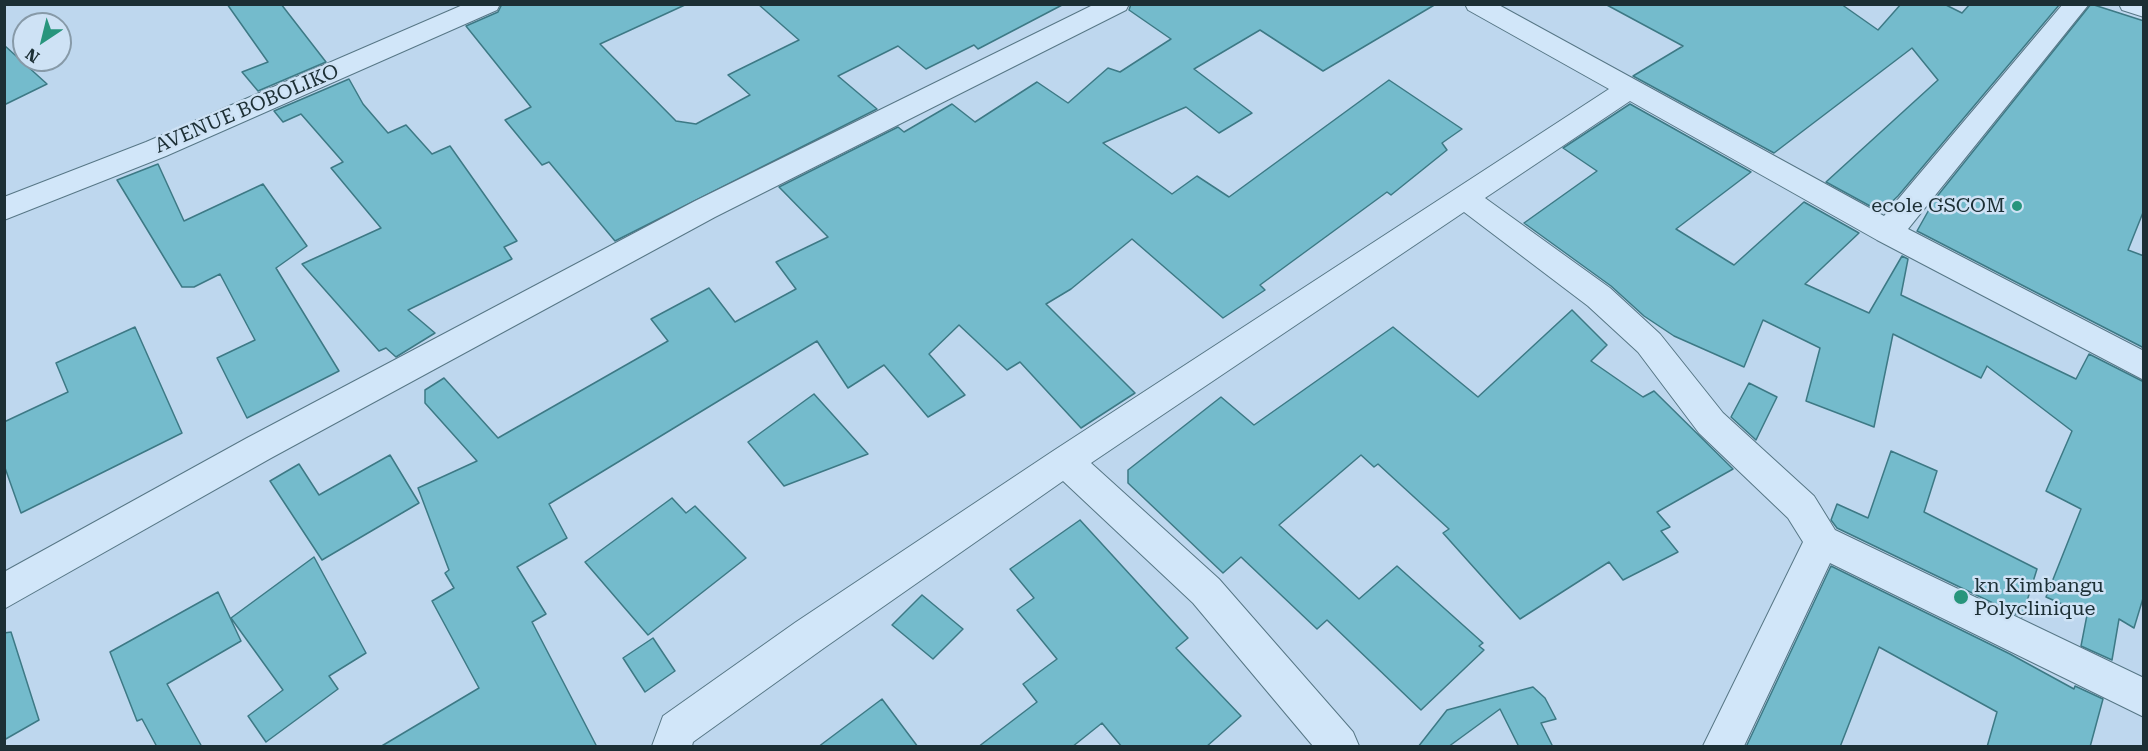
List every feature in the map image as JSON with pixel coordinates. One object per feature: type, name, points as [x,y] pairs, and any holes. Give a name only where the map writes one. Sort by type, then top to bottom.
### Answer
[{"type":"street","name":"AVENUE BOBOLIKO","points":[[4,208],[156,149],[488,4]]},
{"type":"street","points":[[1477,4],[1888,232],[2144,368]]},
{"type":"street","points":[[1888,232],[2077,4]]},
{"type":"street","points":[[2131,4],[2144,9]]},
{"type":"street","points":[[4,592],[260,448],[705,209],[1111,6]]},
{"type":"street","points":[[672,747],[677,730],[1065,461],[1628,89]]},
{"type":"street","points":[[1464,197],[1599,297],[1649,343],[1711,423],[1801,507],[1822,541],[2144,698]]},
{"type":"street","points":[[1065,461],[1206,591],[1339,747]]},
{"type":"street","points":[[1723,747],[1822,541]]},
{"type":"building","points":[[227,4],[281,4],[326,62],[258,91],[242,72],[268,62]]},
{"type":"building","points":[[502,4],[687,4],[600,44],[676,121],[696,124],[750,95],[728,75],[799,40],[758,4],[1064,4],[978,49],[974,45],[926,69],[898,46],[838,76],[877,109],[615,241],[549,162],[542,165],[505,120],[531,107],[466,26],[498,12]]},
{"type":"building","points":[[1131,4],[1436,4],[1323,71],[1260,30],[1194,69],[1252,113],[1219,133],[1186,107],[1103,143],[1172,194],[1197,176],[1229,197],[1389,80],[1462,129],[1442,143],[1447,150],[1391,195],[1387,192],[1260,285],[1265,290],[1223,318],[1132,239],[1071,289],[1046,304],[1135,393],[1081,428],[1020,362],[1007,370],[959,325],[929,354],[965,395],[928,417],[884,365],[848,388],[817,341],[549,504],[567,538],[517,567],[546,614],[532,622],[597,747],[380,747],[479,688],[432,601],[454,588],[445,573],[449,570],[418,488],[477,461],[425,403],[425,390],[444,378],[498,438],[668,341],[651,319],[709,288],[735,322],[796,289],[776,262],[828,237],[779,187],[898,127],[904,132],[952,104],[975,122],[1037,82],[1068,103],[1108,68],[1120,72],[1171,39],[1129,10]]},
{"type":"building","points":[[1605,4],[1841,4],[1878,30],[1901,4],[1944,4],[1962,13],[1970,4],[2060,4],[1898,196],[1881,212],[1826,182],[1938,80],[1912,48],[1774,153],[1633,76],[1683,46]]},
{"type":"building","points":[[2091,4],[2144,21],[2144,210],[2128,250],[2144,256],[2144,348],[1917,231],[1935,199]]},
{"type":"building","points":[[4,45],[12,52],[12,72],[34,72],[47,84],[4,105]]},
{"type":"building","points":[[349,79],[363,104],[388,133],[406,125],[432,154],[450,146],[517,241],[504,247],[512,259],[408,310],[435,333],[396,357],[386,348],[379,351],[302,264],[381,228],[331,168],[343,162],[301,114],[283,122],[274,111]]},
{"type":"building","points":[[1630,104],[1751,172],[1676,229],[1734,265],[1804,202],[1859,233],[1805,284],[1869,313],[1902,256],[1908,259],[1901,295],[2076,379],[2089,354],[2144,382],[2144,595],[2134,628],[2119,619],[2112,660],[2081,646],[2087,615],[2046,597],[2081,509],[2046,491],[2072,431],[1987,366],[1981,378],[1893,334],[1874,427],[1806,401],[1820,348],[1763,320],[1744,367],[1674,336],[1644,316],[1611,286],[1524,223],[1597,171],[1563,148]]},
{"type":"building","points":[[158,164],[184,221],[263,184],[307,246],[276,268],[339,371],[247,418],[217,358],[255,340],[220,274],[194,287],[182,287],[117,180]]},
{"type":"building","points":[[1572,310],[1607,345],[1591,361],[1643,397],[1654,391],[1733,469],[1657,512],[1670,527],[1661,531],[1678,552],[1623,580],[1609,562],[1520,619],[1443,533],[1449,529],[1378,464],[1374,467],[1361,455],[1279,525],[1359,599],[1397,566],[1483,643],[1479,646],[1484,650],[1421,710],[1327,620],[1317,629],[1241,557],[1223,573],[1128,483],[1128,470],[1221,397],[1254,425],[1393,327],[1478,397]]},
{"type":"building","points":[[135,327],[182,433],[21,513],[4,465],[4,422],[68,392],[56,363]]},
{"type":"building","points":[[1749,383],[1777,397],[1756,440],[1731,417]]},
{"type":"building","points":[[814,394],[868,454],[784,486],[748,442]]},
{"type":"building","points":[[1891,451],[1937,471],[1924,512],[2037,569],[2022,617],[1837,528],[1831,520],[1837,504],[1868,518]]},
{"type":"building","points":[[390,455],[419,503],[322,560],[270,481],[299,464],[319,495]]},
{"type":"building","points":[[672,498],[686,513],[695,506],[746,558],[648,635],[585,562]]},
{"type":"building","points":[[1080,520],[1188,638],[1176,648],[1241,716],[1206,747],[1122,747],[1102,723],[1072,747],[978,747],[1037,702],[1023,684],[1057,659],[1017,610],[1034,598],[1010,569]]},
{"type":"building","points":[[314,557],[366,653],[329,676],[338,689],[266,742],[248,716],[283,690],[231,618]]},
{"type":"building","points":[[1831,566],[2010,654],[2074,689],[2075,686],[2103,699],[2090,747],[1987,747],[1997,712],[1879,647],[1840,747],[1746,747]]},
{"type":"building","points":[[218,592],[241,641],[167,684],[202,747],[157,747],[142,719],[137,721],[110,652]]},
{"type":"building","points":[[922,595],[963,629],[933,659],[892,625]]},
{"type":"building","points":[[11,632],[39,720],[4,740],[4,633]]},
{"type":"building","points":[[653,638],[675,671],[645,692],[623,658]]},
{"type":"building","points":[[1533,687],[1545,698],[1556,719],[1541,723],[1553,747],[1519,747],[1500,709],[1448,747],[1418,747],[1447,710]]},
{"type":"building","points":[[882,699],[918,747],[818,747]]},
{"type":"place","name":"ecole GSCOM","points":[[2017,206]]},
{"type":"place","name":"kn Kimbangu Polyclinique","points":[[1961,597]]}]
